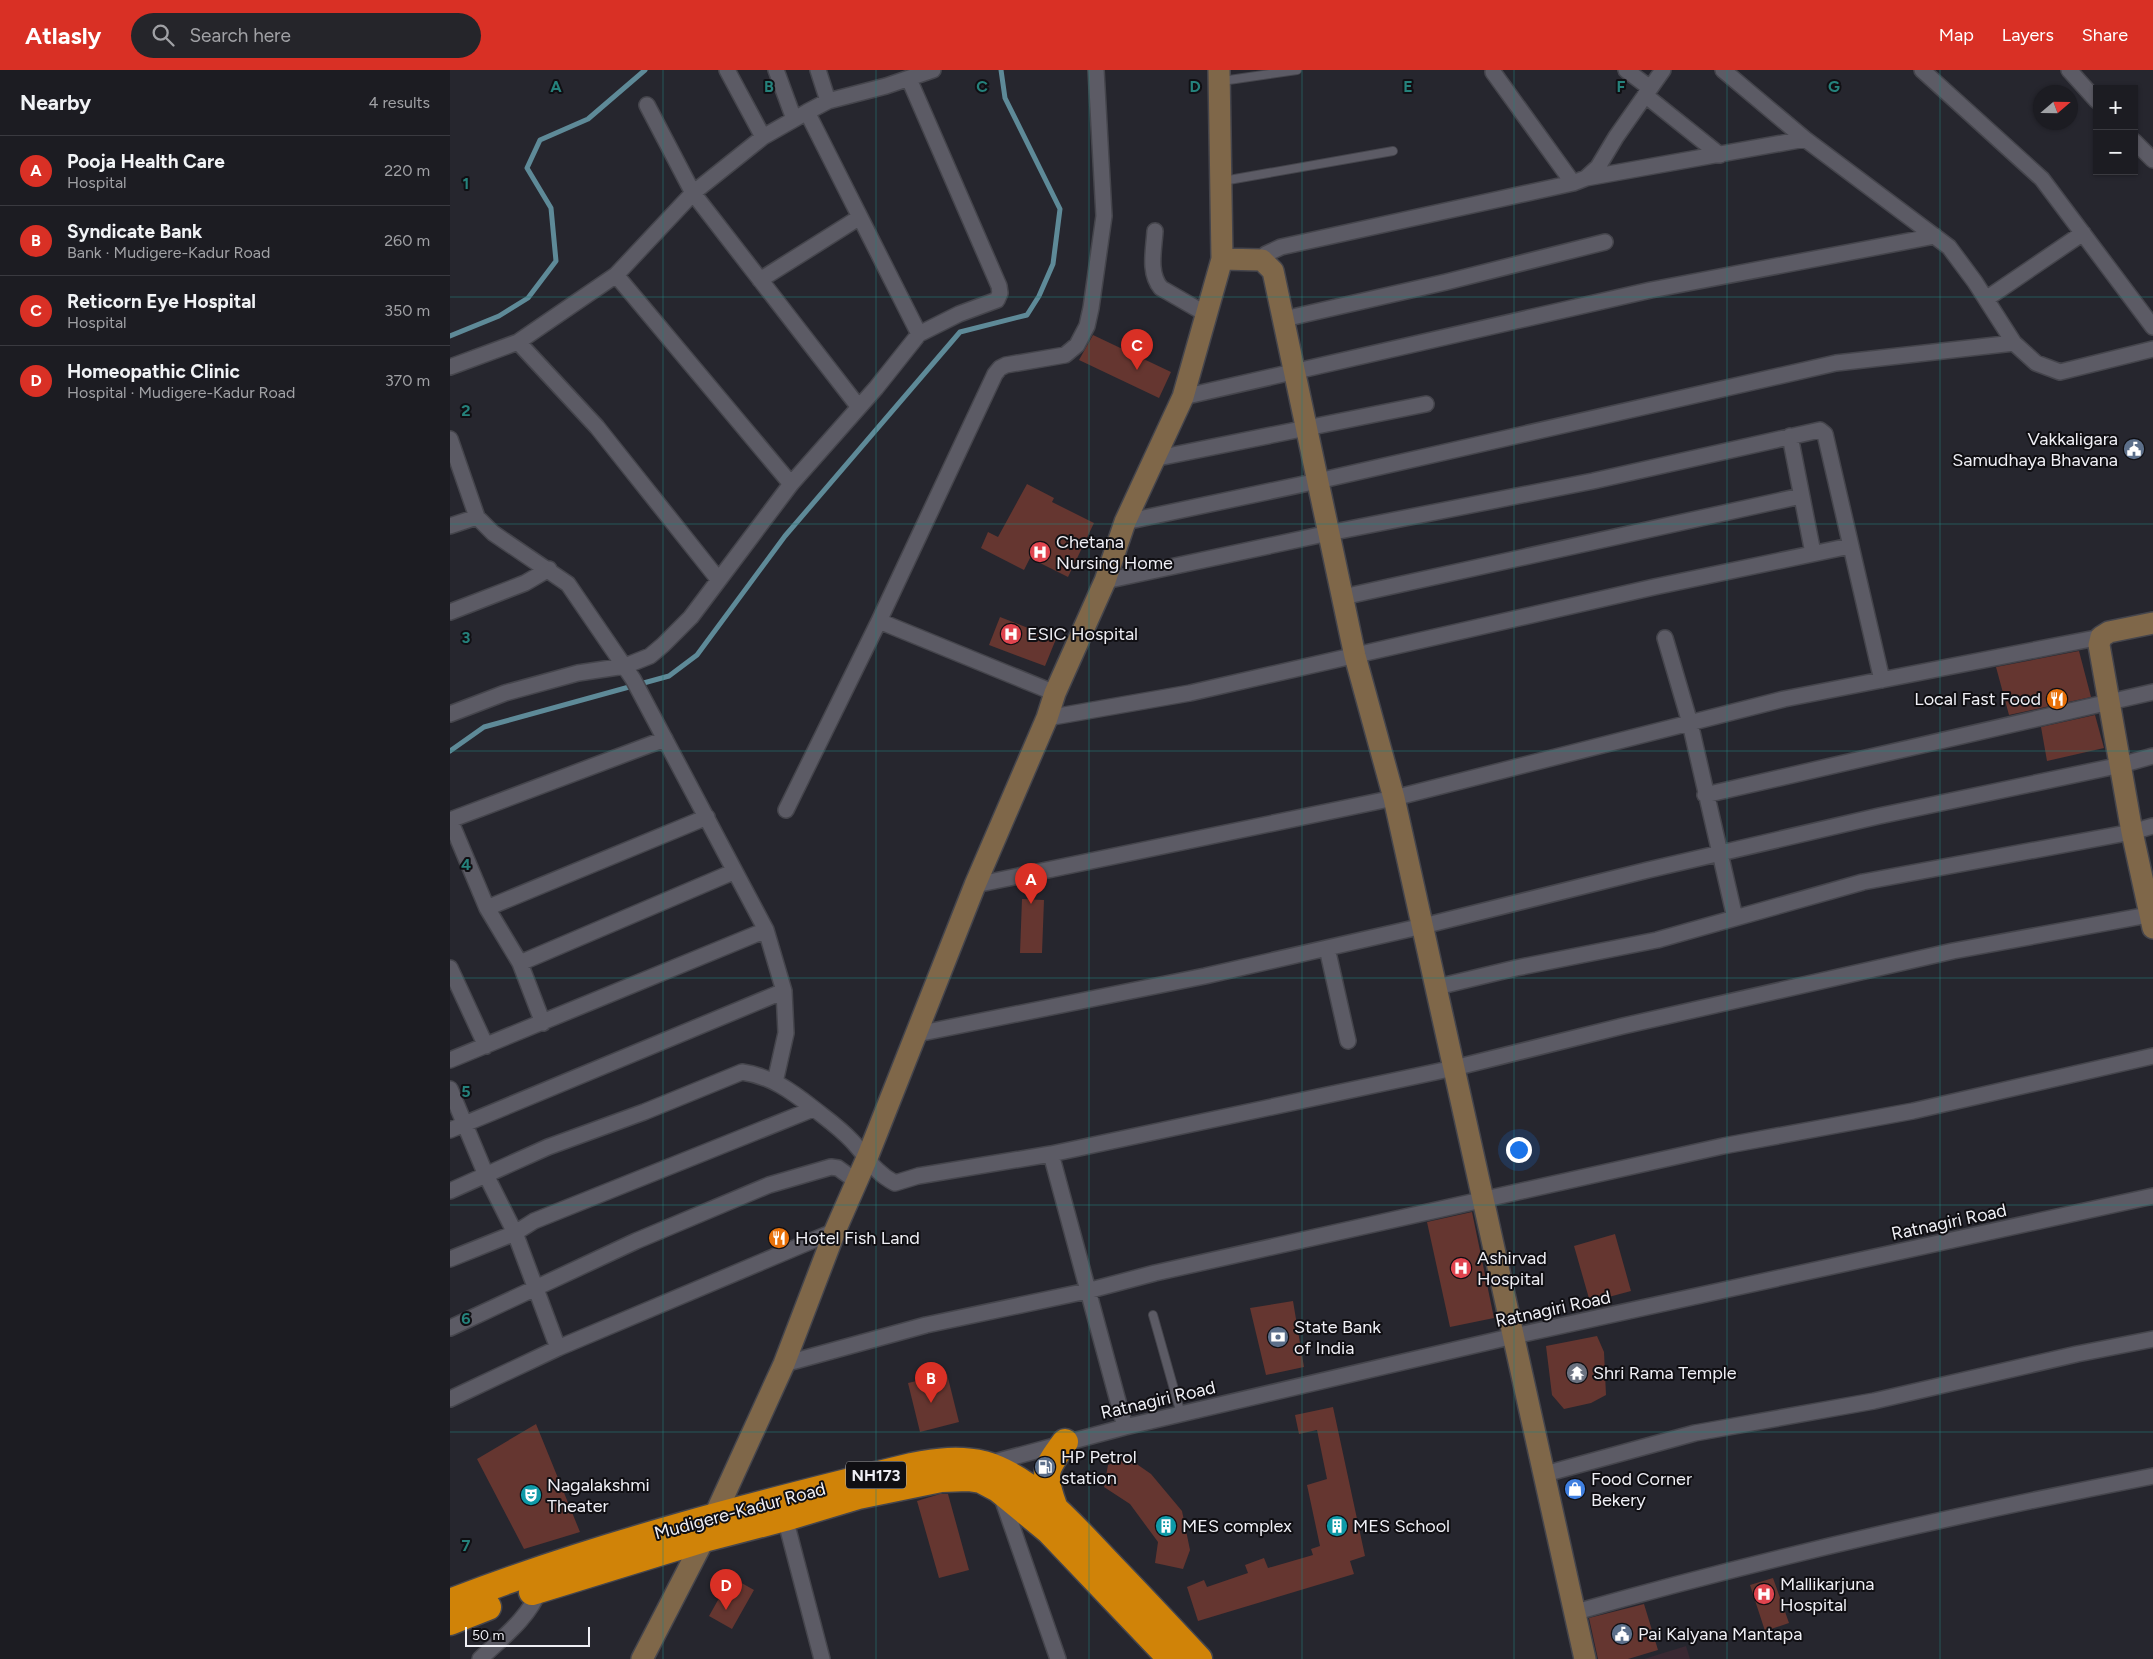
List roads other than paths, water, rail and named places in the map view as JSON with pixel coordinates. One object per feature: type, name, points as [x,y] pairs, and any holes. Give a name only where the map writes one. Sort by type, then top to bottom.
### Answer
[{"type":"highway","points":[[1054,1506],[1046,1486],[1046,1474],[1051,1461],[1065,1442]]},
{"type":"highway","name":"Mudigere-Kadur Road","points":[[450,1622],[710,1528],[934,1462],[951,1461],[976,1471],[1006,1474],[1054,1506],[1200,1659]]},
{"type":"highway","name":"Mudigere-Kadur Road","points":[[976,1471],[981,1480],[998,1489],[1049,1531],[1171,1659]]},
{"type":"highway","name":"Mudigere-Kadur Road","points":[[450,1602],[597,1551],[710,1528],[785,1518],[858,1496],[976,1471]]},
{"type":"street","points":[[727,70],[763,138]]},
{"type":"street","points":[[776,70],[860,217],[919,334]]},
{"type":"street","points":[[818,70],[828,101]]},
{"type":"street","points":[[450,367],[518,342],[616,275],[693,193],[763,138],[828,101],[933,70]]},
{"type":"street","points":[[786,810],[879,621],[995,374],[1006,365],[1065,354],[1077,345],[1084,332],[1091,308],[1104,216],[1096,70]]},
{"type":"street","points":[[1626,70],[1648,92],[1720,155]]},
{"type":"street","points":[[1580,181],[1598,167],[1616,137],[1663,70]]},
{"type":"street","points":[[1723,70],[1805,139],[1948,247],[1986,299],[2014,343],[2036,363],[2060,372],[2153,349]]},
{"type":"street","points":[[1922,70],[2042,179],[2153,327]]},
{"type":"street","points":[[2069,70],[2093,97]]},
{"type":"street","points":[[1493,72],[1580,181]]},
{"type":"street","points":[[642,1659],[710,1528],[784,1364],[835,1231],[867,1158],[975,885],[1047,718],[1055,693],[1105,581],[1124,522],[1183,397],[1222,259],[1219,76]]},
{"type":"street","points":[[450,714],[505,693],[569,676],[629,672],[663,645],[691,616],[791,484],[919,334],[959,314],[997,300],[1000,293],[999,286],[908,78]]},
{"type":"street","points":[[647,105],[693,193],[858,406]]},
{"type":"street","points":[[1262,260],[1266,254],[1281,247],[1580,181],[1805,139]]},
{"type":"street","points":[[2138,145],[2153,160]]},
{"type":"street","points":[[760,280],[860,217]]},
{"type":"street","points":[[1154,231],[1153,275],[1156,282],[1161,288],[1206,314]]},
{"type":"street","points":[[1986,299],[2082,233]]},
{"type":"street","points":[[1183,397],[1652,290],[1935,236]]},
{"type":"street","points":[[1284,319],[1446,282],[1605,242]]},
{"type":"street","points":[[1222,259],[1262,260],[1273,270],[1355,656],[1394,798],[1585,1659]]},
{"type":"street","points":[[616,275],[791,484]]},
{"type":"street","points":[[518,342],[598,427],[718,579]]},
{"type":"street","points":[[1124,522],[1318,481],[1836,363],[2014,343]]},
{"type":"street","points":[[1154,459],[1426,404]]},
{"type":"street","points":[[1105,581],[1329,533],[1593,481],[1820,430],[1825,434],[1882,680]]},
{"type":"street","points":[[1790,436],[1813,554]]},
{"type":"street","points":[[450,439],[477,517],[493,533],[549,569],[568,584],[629,672],[707,816],[733,872],[766,930],[784,991],[786,1033],[775,1082]]},
{"type":"street","points":[[1342,597],[1801,496]]},
{"type":"street","points":[[450,526],[477,517]]},
{"type":"street","points":[[1047,718],[1190,693],[1654,587],[1850,546]]},
{"type":"street","points":[[450,612],[525,584],[549,569]]},
{"type":"street","points":[[879,621],[1055,693]]},
{"type":"street","points":[[975,885],[1394,798],[1784,699],[2102,637],[2109,632],[2153,622]]},
{"type":"street","points":[[450,1191],[548,1147],[644,1112],[742,1072],[754,1074],[775,1082],[798,1095],[833,1122],[867,1158],[877,1173],[895,1183],[918,1176],[1051,1154],[1454,1068],[1623,1026],[1953,951],[2152,919],[2132,832],[2099,645],[2102,637]]},
{"type":"street","points":[[1665,638],[1690,723],[1705,795],[1735,918]]},
{"type":"street","points":[[1705,795],[2153,692]]},
{"type":"street","points":[[543,1023],[520,963],[487,908],[450,820],[665,739]]},
{"type":"street","points":[[917,1034],[1205,976],[1423,926],[1878,816],[2121,765],[2153,756]]},
{"type":"street","points":[[487,908],[707,816]]},
{"type":"street","points":[[1437,987],[1516,968],[1657,940],[1863,882],[2132,832],[2153,826]]},
{"type":"street","points":[[520,963],[733,872]]},
{"type":"street","points":[[450,1060],[766,930]]},
{"type":"street","points":[[1327,948],[1348,1041]]},
{"type":"street","points":[[450,968],[486,1046]]},
{"type":"street","points":[[450,1130],[784,991]]},
{"type":"street","points":[[784,1364],[926,1325],[1087,1291],[1155,1273],[1483,1199],[1723,1146],[1913,1110],[2153,1056]]},
{"type":"street","points":[[450,1089],[486,1175],[515,1233],[558,1348]]},
{"type":"street","points":[[450,1260],[515,1233],[534,1221],[736,1138],[814,1109]]},
{"type":"street","points":[[1051,1154],[1125,1427]]},
{"type":"street","points":[[450,1328],[534,1287],[769,1185],[831,1167],[838,1168],[856,1181]]},
{"type":"street","name":"Ratnagiri Road","points":[[976,1471],[1065,1442],[1514,1336],[2153,1196]]},
{"type":"street","points":[[450,1399],[558,1348],[835,1231]]},
{"type":"street","points":[[1545,1474],[1695,1433],[1874,1401],[2077,1354],[2153,1339]]},
{"type":"street","points":[[1576,1612],[1828,1545],[1998,1507],[2153,1476]]},
{"type":"street","points":[[998,1489],[1058,1659]]},
{"type":"street","points":[[785,1518],[822,1659]]},
{"type":"street","points":[[480,1659],[524,1618],[533,1605],[540,1589]]},
{"type":"lane","points":[[1219,76],[1296,70]]},
{"type":"lane","points":[[1221,182],[1393,151]]},
{"type":"lane","points":[[1153,1315],[1181,1414]]},
{"type":"waterway","points":[[450,336],[499,316],[528,298],[556,261],[551,208],[527,168],[540,140],[588,119],[645,70]]},
{"type":"waterway","points":[[450,751],[484,727],[669,676],[697,655],[785,536],[960,332],[1027,315],[1039,296],[1053,264],[1060,209],[1005,98],[1001,70]]},
{"type":"place","name":"Reticorn Eye Hospital","points":[[1137,370]]},
{"type":"place","name":"Vakkaligara Samudhaya Bhavana","points":[[2134,449]]},
{"type":"place","name":"Chetana Nursing Home","points":[[1040,552]]},
{"type":"place","name":"ESIC Hospital","points":[[1011,634]]},
{"type":"place","name":"Local Fast Food","points":[[2057,699]]},
{"type":"place","name":"Pooja Health Care","points":[[1031,904]]},
{"type":"place","name":"Hotel Fish Land","points":[[779,1238]]},
{"type":"place","name":"Ashirvad Hospital","points":[[1461,1268]]},
{"type":"place","name":"State Bank of India","points":[[1278,1337]]},
{"type":"place","name":"Shri Rama Temple","points":[[1577,1373]]},
{"type":"place","name":"Syndicate Bank","points":[[931,1403]]},
{"type":"place","name":"HP Petrol station","points":[[1045,1467]]},
{"type":"place","name":"Food Corner Bekery","points":[[1575,1489]]},
{"type":"place","name":"Nagalakshmi Theater","points":[[531,1495]]},
{"type":"place","name":"MES complex","points":[[1166,1526]]},
{"type":"place","name":"MES School","points":[[1337,1526]]},
{"type":"place","name":"Mallikarjuna Hospital","points":[[1764,1594]]},
{"type":"place","name":"Homeopathic Clinic","points":[[726,1610]]},
{"type":"place","name":"Pai Kalyana Mantapa","points":[[1622,1634]]}]
